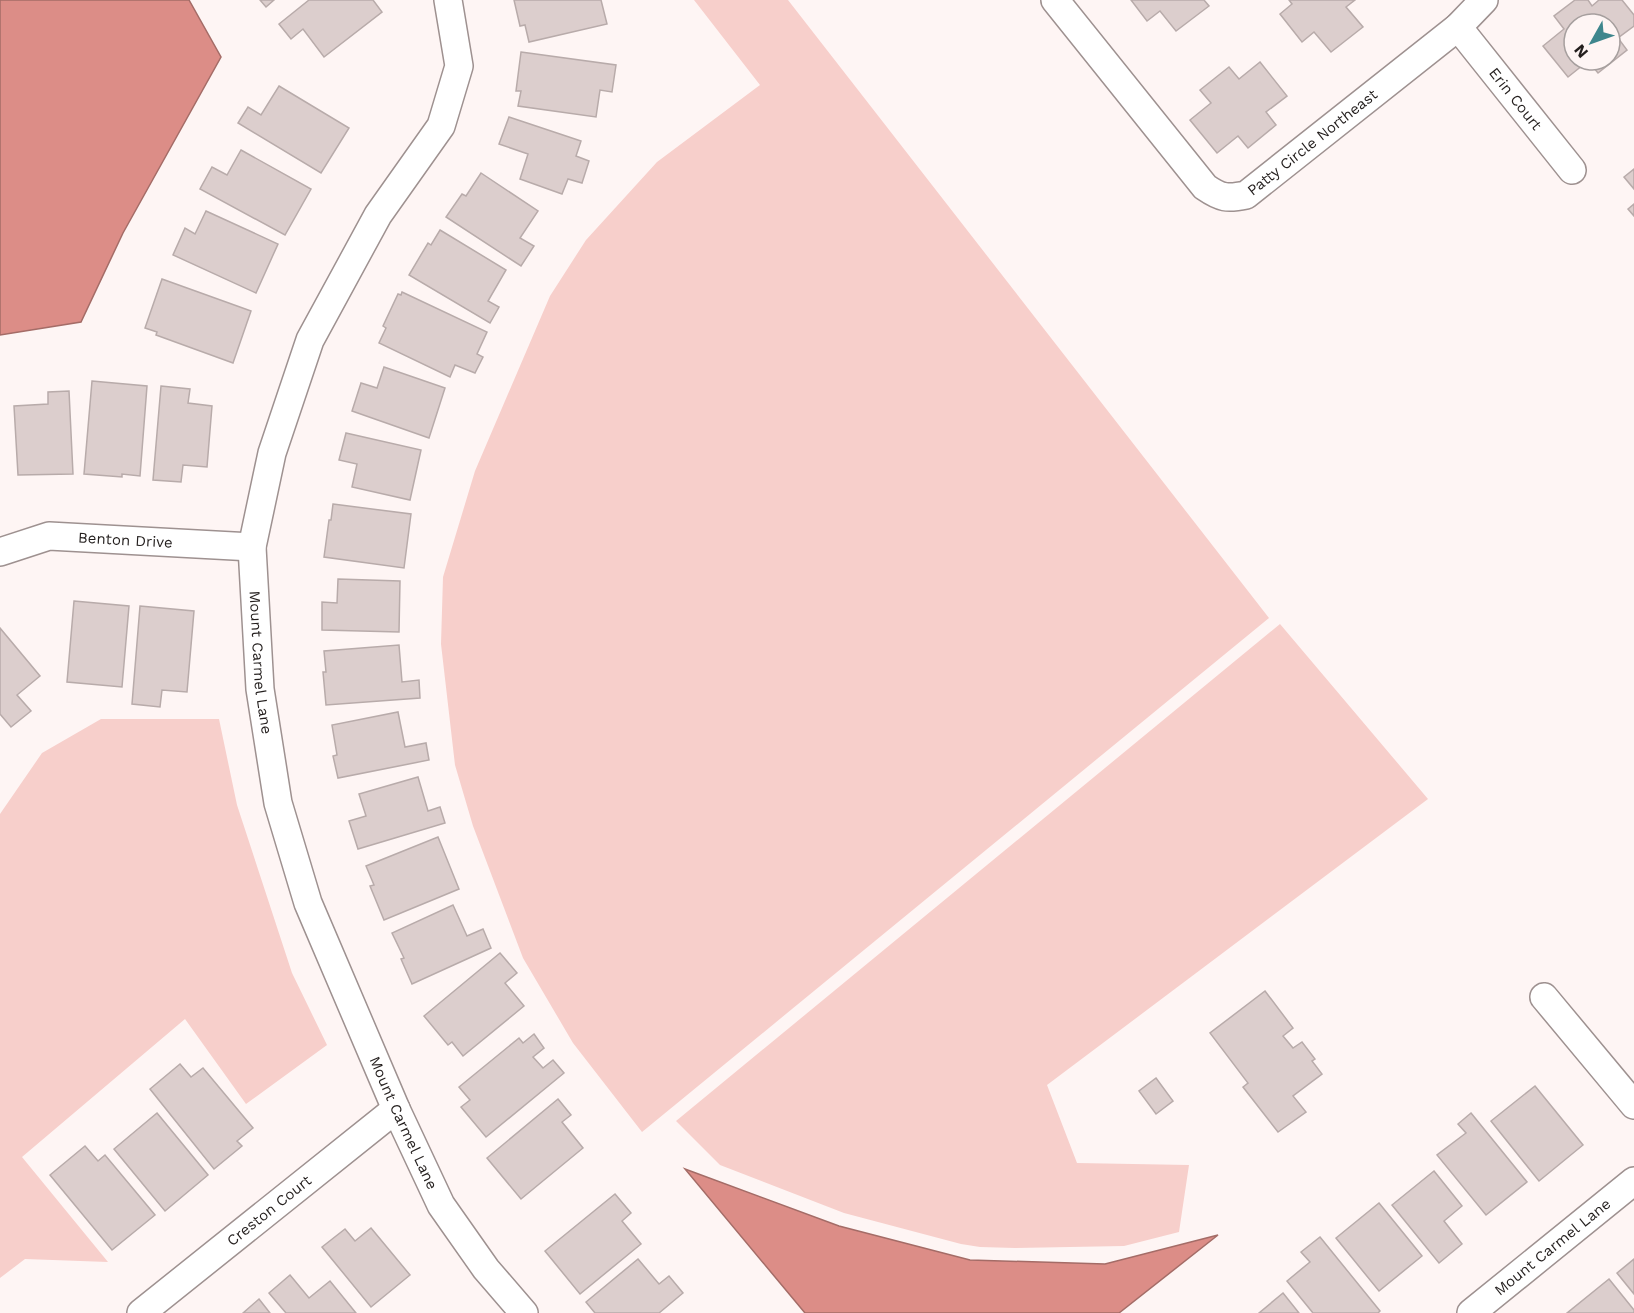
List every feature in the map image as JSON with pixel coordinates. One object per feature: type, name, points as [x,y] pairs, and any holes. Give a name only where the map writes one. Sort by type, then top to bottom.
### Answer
[{"type":"street","name":"Mount Carmel Lane","points":[[448,0],[459,66],[441,126],[378,215],[310,340],[272,453],[252,547],[260,689],[278,803],[308,903],[396,1109],[441,1205],[486,1269],[524,1313]]},
{"type":"street","name":"Patty Circle Northeast","points":[[1055,0],[1205,188],[1218,196],[1232,198],[1246,195],[1458,27],[1485,0]]},
{"type":"street","name":"Erin Court","points":[[1458,27],[1572,170]]},
{"type":"street","name":"Benton Drive","points":[[0,552],[49,536],[252,547]]},
{"type":"street","points":[[1544,997],[1634,1105]]},
{"type":"street","name":"Creston Court","points":[[141,1313],[396,1109]]},
{"type":"street","name":"Mount Carmel Lane","points":[[1471,1313],[1634,1181]]},
{"type":"shaded area","points":[[0,0],[189,0],[221,57],[123,233],[81,322],[0,335]]},
{"type":"shaded area","points":[[694,0],[788,0],[1269,618],[642,1132],[573,1043],[523,958],[473,826],[455,765],[441,644],[443,577],[475,471],[550,296],[586,240],[657,162],[760,85]]},
{"type":"shaded area","points":[[1280,624],[1428,799],[1047,1085],[1077,1163],[1189,1165],[1179,1232],[1124,1246],[1015,1248],[961,1244],[844,1213],[720,1165],[676,1121]]},
{"type":"shaded area","points":[[101,719],[219,719],[237,805],[292,973],[327,1045],[246,1104],[185,1019],[22,1157],[108,1262],[25,1259],[0,1278],[0,814],[42,753]]},
{"type":"shaded area","points":[[685,1169],[839,1226],[970,1260],[1105,1264],[1218,1235],[1119,1313],[805,1313]]},
{"type":"building","points":[[260,0],[274,0],[266,7]]},
{"type":"building","points":[[309,0],[373,0],[382,12],[324,57],[303,29],[291,39],[279,24]]},
{"type":"building","points":[[514,0],[601,0],[607,24],[529,42],[525,25],[520,26]]},
{"type":"building","points":[[1131,0],[1204,0],[1209,6],[1176,31],[1160,11],[1147,21]]},
{"type":"building","points":[[1289,0],[1355,0],[1346,7],[1363,27],[1331,52],[1314,32],[1302,42],[1280,14],[1292,4]]},
{"type":"building","points":[[1575,0],[1588,0],[1592,6],[1599,0],[1622,0],[1634,15],[1634,26],[1622,35],[1622,12],[1562,12],[1562,26],[1554,16]]},
{"type":"building","points":[[1562,31],[1562,70],[1543,46]]},
{"type":"building","points":[[1622,43],[1627,50],[1622,54]]},
{"type":"building","points":[[521,52],[616,65],[612,92],[600,90],[596,117],[518,106],[521,91],[516,91]]},
{"type":"building","points":[[1260,62],[1287,96],[1266,112],[1276,125],[1248,148],[1238,136],[1217,153],[1190,120],[1211,103],[1200,90],[1229,67],[1239,79]]},
{"type":"building","points":[[1564,72],[1574,72],[1568,77]]},
{"type":"building","points":[[279,86],[349,128],[321,173],[238,123],[248,107],[261,115]]},
{"type":"building","points":[[509,117],[581,141],[576,156],[589,161],[582,183],[568,179],[562,194],[520,179],[528,154],[499,144]]},
{"type":"building","points":[[241,150],[311,189],[285,235],[200,189],[212,167],[227,175]]},
{"type":"building","points":[[1634,169],[1634,189],[1624,177]]},
{"type":"building","points":[[481,173],[538,211],[520,238],[534,246],[521,266],[446,217],[462,194],[466,196]]},
{"type":"building","points":[[1634,204],[1634,216],[1628,209]]},
{"type":"building","points":[[206,211],[278,244],[256,293],[173,255],[185,228],[195,234]]},
{"type":"building","points":[[440,230],[506,270],[488,301],[499,307],[490,323],[409,275],[428,243],[431,245]]},
{"type":"building","points":[[162,279],[251,311],[233,363],[156,335],[157,332],[145,328]]},
{"type":"building","points":[[402,292],[487,332],[477,354],[483,357],[475,373],[455,365],[450,377],[379,343],[386,328],[383,326],[398,294],[401,295]]},
{"type":"building","points":[[384,367],[445,388],[429,438],[352,411],[361,383],[377,388]]},
{"type":"building","points":[[92,381],[147,386],[140,476],[84,474]]},
{"type":"building","points":[[161,386],[190,389],[188,403],[212,406],[207,467],[183,465],[181,482],[153,480]]},
{"type":"building","points":[[69,391],[73,474],[18,475],[14,406],[48,404],[48,392]]},
{"type":"building","points":[[346,433],[421,450],[410,500],[352,487],[357,464],[339,460]]},
{"type":"building","points":[[333,504],[411,514],[404,568],[324,557]]},
{"type":"building","points":[[338,579],[400,581],[399,632],[322,630],[322,602],[337,603]]},
{"type":"building","points":[[74,601],[129,606],[122,687],[67,682]]},
{"type":"building","points":[[140,606],[194,611],[187,692],[162,690],[160,707],[132,704]]},
{"type":"building","points":[[0,628],[40,676],[17,695],[31,711],[11,727],[0,714]]},
{"type":"building","points":[[399,645],[402,682],[419,680],[420,698],[326,705],[324,651]]},
{"type":"building","points":[[398,712],[405,747],[426,743],[429,760],[338,778],[333,756],[337,755],[332,725]]},
{"type":"building","points":[[418,777],[428,811],[440,807],[445,823],[358,849],[349,821],[366,816],[359,794]]},
{"type":"building","points":[[438,837],[459,889],[384,920],[370,886],[374,885],[366,866]]},
{"type":"building","points":[[453,905],[467,936],[483,929],[491,948],[412,984],[401,959],[404,958],[392,933]]},
{"type":"building","points":[[500,953],[517,973],[505,983],[524,1006],[463,1056],[452,1042],[448,1045],[424,1016]]},
{"type":"building","points":[[1265,991],[1293,1028],[1283,1036],[1293,1048],[1302,1042],[1315,1059],[1312,1061],[1322,1074],[1293,1096],[1306,1112],[1278,1132],[1243,1087],[1248,1083],[1210,1033]]},
{"type":"building","points":[[534,1034],[544,1048],[533,1057],[543,1068],[553,1060],[564,1073],[486,1137],[461,1107],[470,1100],[459,1087],[519,1038],[523,1043]]},
{"type":"building","points":[[180,1064],[191,1077],[203,1068],[253,1128],[237,1141],[242,1146],[214,1169],[150,1089]]},
{"type":"building","points":[[1156,1078],[1173,1101],[1156,1114],[1139,1091]]},
{"type":"building","points":[[1535,1086],[1583,1145],[1539,1181],[1491,1121]]},
{"type":"building","points":[[558,1099],[571,1115],[562,1122],[583,1148],[521,1199],[487,1158]]},
{"type":"building","points":[[157,1113],[208,1175],[165,1211],[114,1149]]},
{"type":"building","points":[[1471,1113],[1527,1182],[1486,1215],[1437,1155],[1466,1133],[1458,1124]]},
{"type":"building","points":[[85,1146],[98,1161],[105,1155],[155,1215],[112,1250],[50,1175]]},
{"type":"building","points":[[1434,1171],[1462,1206],[1444,1221],[1462,1244],[1439,1263],[1392,1205]]},
{"type":"building","points":[[615,1194],[631,1213],[622,1221],[641,1244],[580,1294],[545,1251]]},
{"type":"building","points":[[1379,1203],[1422,1256],[1379,1291],[1336,1238]]},
{"type":"building","points":[[371,1228],[410,1275],[371,1307],[322,1247],[345,1229],[355,1241]]},
{"type":"building","points":[[1320,1237],[1380,1311],[1378,1313],[1313,1313],[1287,1281],[1310,1262],[1301,1252]]},
{"type":"building","points":[[638,1259],[659,1284],[669,1276],[683,1293],[659,1313],[595,1313],[586,1302]]},
{"type":"building","points":[[1634,1259],[1634,1294],[1617,1273]]},
{"type":"building","points":[[290,1275],[309,1298],[330,1281],[356,1313],[286,1313],[269,1293]]},
{"type":"building","points":[[1609,1279],[1634,1313],[1567,1313]]},
{"type":"building","points":[[1283,1293],[1299,1313],[1259,1313]]},
{"type":"building","points":[[259,1299],[270,1313],[243,1313]]}]
